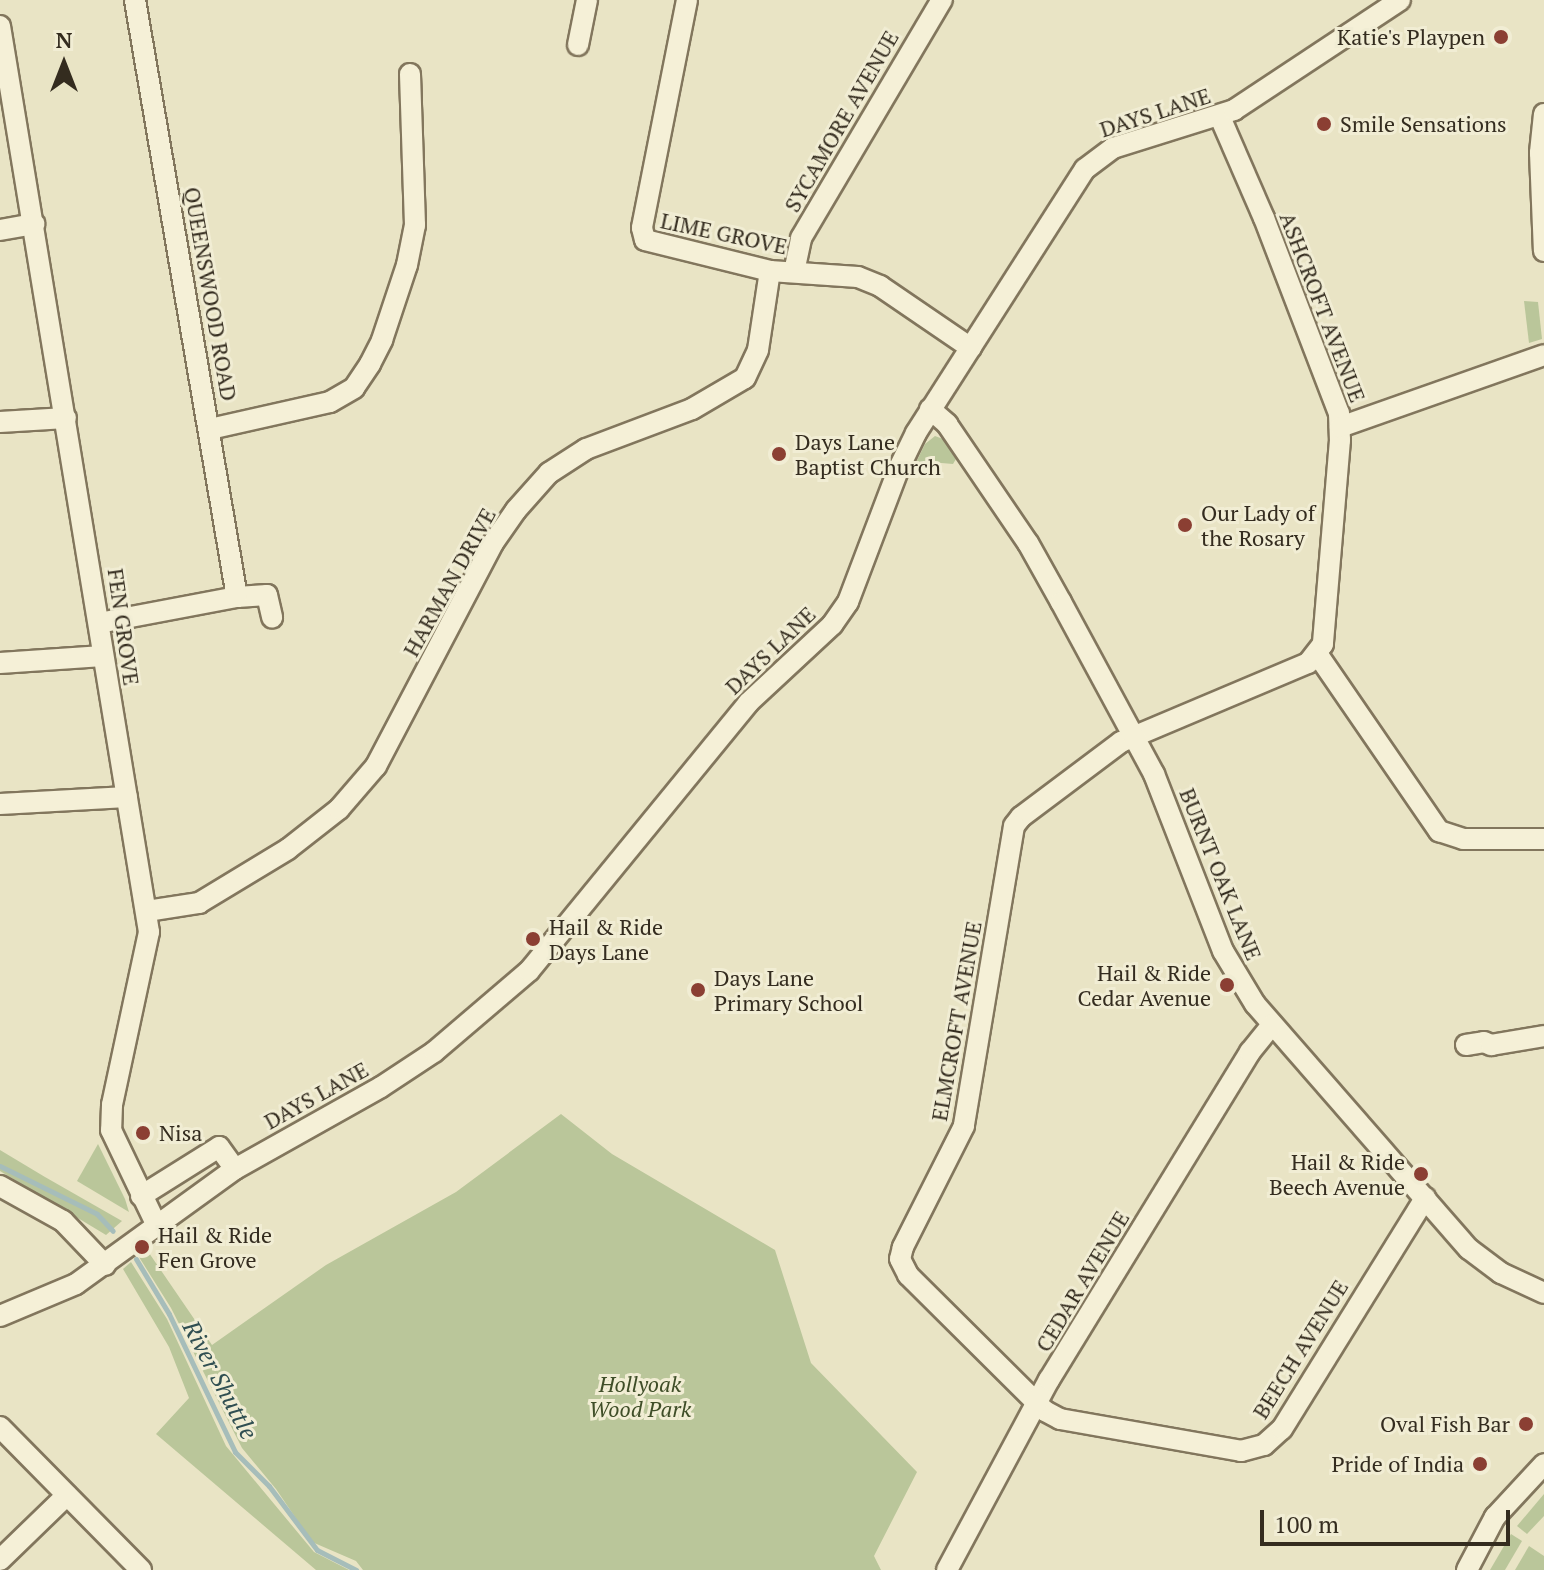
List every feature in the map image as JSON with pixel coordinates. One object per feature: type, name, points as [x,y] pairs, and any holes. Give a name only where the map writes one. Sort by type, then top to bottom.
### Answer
[{"type":"street","name":"QUEENSWOOD ROAD","points":[[135,0],[237,597]]},
{"type":"street","points":[[578,45],[587,0]]},
{"type":"street","name":"LIME GROVE","points":[[687,0],[642,237],[652,244],[770,271],[831,273],[880,286],[971,348]]},
{"type":"street","name":"SYCAMORE AVENUE","points":[[794,272],[801,238],[942,0]]},
{"type":"street","name":"DAYS LANE","points":[[0,1316],[53,1296],[105,1265],[156,1224],[235,1169],[381,1087],[434,1052],[529,971],[738,714],[840,614],[859,580],[899,468],[930,409],[1089,164],[1113,148],[1220,117],[1400,0]]},
{"type":"street","name":"FEN GROVE","points":[[0,26],[147,911],[149,945],[110,1117],[117,1145],[156,1224]]},
{"type":"street","points":[[210,429],[330,402],[354,388],[370,364],[398,293],[415,225],[410,74]]},
{"type":"street","points":[[1544,114],[1540,153],[1544,251]]},
{"type":"street","name":"ASHCROFT AVENUE","points":[[1220,117],[1264,218],[1333,393],[1340,427],[1326,630],[1318,655]]},
{"type":"street","points":[[0,230],[34,224]]},
{"type":"street","name":"HARMAN DRIVE","points":[[147,911],[199,903],[288,849],[339,809],[376,766],[493,543],[516,510],[549,473],[586,449],[692,409],[745,378],[758,350],[770,271]]},
{"type":"street","points":[[1340,427],[1544,355]]},
{"type":"street","name":"BURNT OAK LANE","points":[[930,409],[945,420],[1028,543],[1134,736],[1154,774],[1229,965],[1272,1025],[1456,1236],[1486,1264],[1544,1293]]},
{"type":"street","points":[[0,422],[66,418]]},
{"type":"street","points":[[99,623],[237,597],[267,595],[272,617]]},
{"type":"street","points":[[1134,736],[1308,663],[1318,655],[1439,831],[1463,839],[1544,839]]},
{"type":"street","points":[[0,663],[103,656]]},
{"type":"street","name":"ELMCROFT AVENUE","points":[[1037,1402],[908,1275],[901,1253],[964,1126],[1014,826],[1021,817],[1114,746],[1134,736]]},
{"type":"street","points":[[0,804],[127,797]]},
{"type":"street","name":"CEDAR AVENUE","points":[[947,1570],[1037,1402],[1250,1052],[1272,1025]]},
{"type":"street","points":[[1466,1045],[1484,1042],[1491,1045],[1544,1036]]},
{"type":"street","points":[[141,1196],[219,1147],[235,1169]]},
{"type":"street","points":[[0,1186],[63,1221],[105,1265]]},
{"type":"street","name":"BEECH AVENUE","points":[[1037,1402],[1060,1419],[1229,1450],[1264,1445],[1282,1429],[1425,1198]]},
{"type":"street","points":[[0,1427],[141,1570]]},
{"type":"street","points":[[1467,1570],[1495,1517],[1544,1464]]},
{"type":"street","points":[[0,1560],[67,1495]]},
{"type":"green space","points":[[1524,301],[1538,302],[1542,339],[1529,343]]},
{"type":"green space","points":[[935,436],[943,439],[956,459],[953,464],[930,462],[911,473],[925,444]]},
{"type":"green space","name":"Hollyoak Wood Park","points":[[561,1114],[612,1154],[775,1250],[811,1363],[917,1472],[874,1556],[881,1570],[363,1570],[356,1561],[312,1542],[276,1489],[242,1448],[171,1308],[139,1257],[147,1250],[212,1345],[326,1265],[456,1192]]},
{"type":"green space","points":[[98,1144],[125,1199],[129,1212],[77,1181]]},
{"type":"green space","points":[[0,1150],[122,1221],[106,1235],[0,1171]]},
{"type":"green space","points":[[131,1262],[167,1319],[226,1446],[314,1552],[349,1570],[316,1570],[156,1434],[189,1398],[169,1347],[123,1269]]},
{"type":"green space","points":[[1544,1494],[1544,1516],[1527,1534],[1517,1526]]},
{"type":"green space","points":[[1511,1534],[1522,1541],[1505,1570],[1490,1570]]},
{"type":"green space","points":[[1529,1546],[1544,1556],[1544,1570],[1515,1570]]},
{"type":"waterway","name":"River Shuttle","points":[[0,1166],[97,1214],[113,1231]]},
{"type":"waterway","name":"River Shuttle","points":[[136,1259],[169,1314],[235,1452],[269,1486],[317,1550],[356,1570]]},
{"type":"place","name":"Katie's Playpen","points":[[1501,37]]},
{"type":"place","name":"Smile Sensations","points":[[1324,124]]},
{"type":"place","name":"Days Lane Baptist Church","points":[[779,454]]},
{"type":"place","name":"Our Lady of the Rosary","points":[[1185,525]]},
{"type":"place","name":"Hail & Ride Days Lane","points":[[533,939]]},
{"type":"place","name":"Hail & Ride Cedar Avenue","points":[[1227,985]]},
{"type":"place","name":"Days Lane Primary School","points":[[698,990]]},
{"type":"place","name":"Nisa","points":[[143,1133]]},
{"type":"place","name":"Hail & Ride Beech Avenue","points":[[1421,1174]]},
{"type":"place","name":"Hail & Ride Fen Grove","points":[[142,1247]]},
{"type":"place","name":"Oval Fish Bar","points":[[1526,1424]]},
{"type":"place","name":"Pride of India","points":[[1480,1464]]}]
